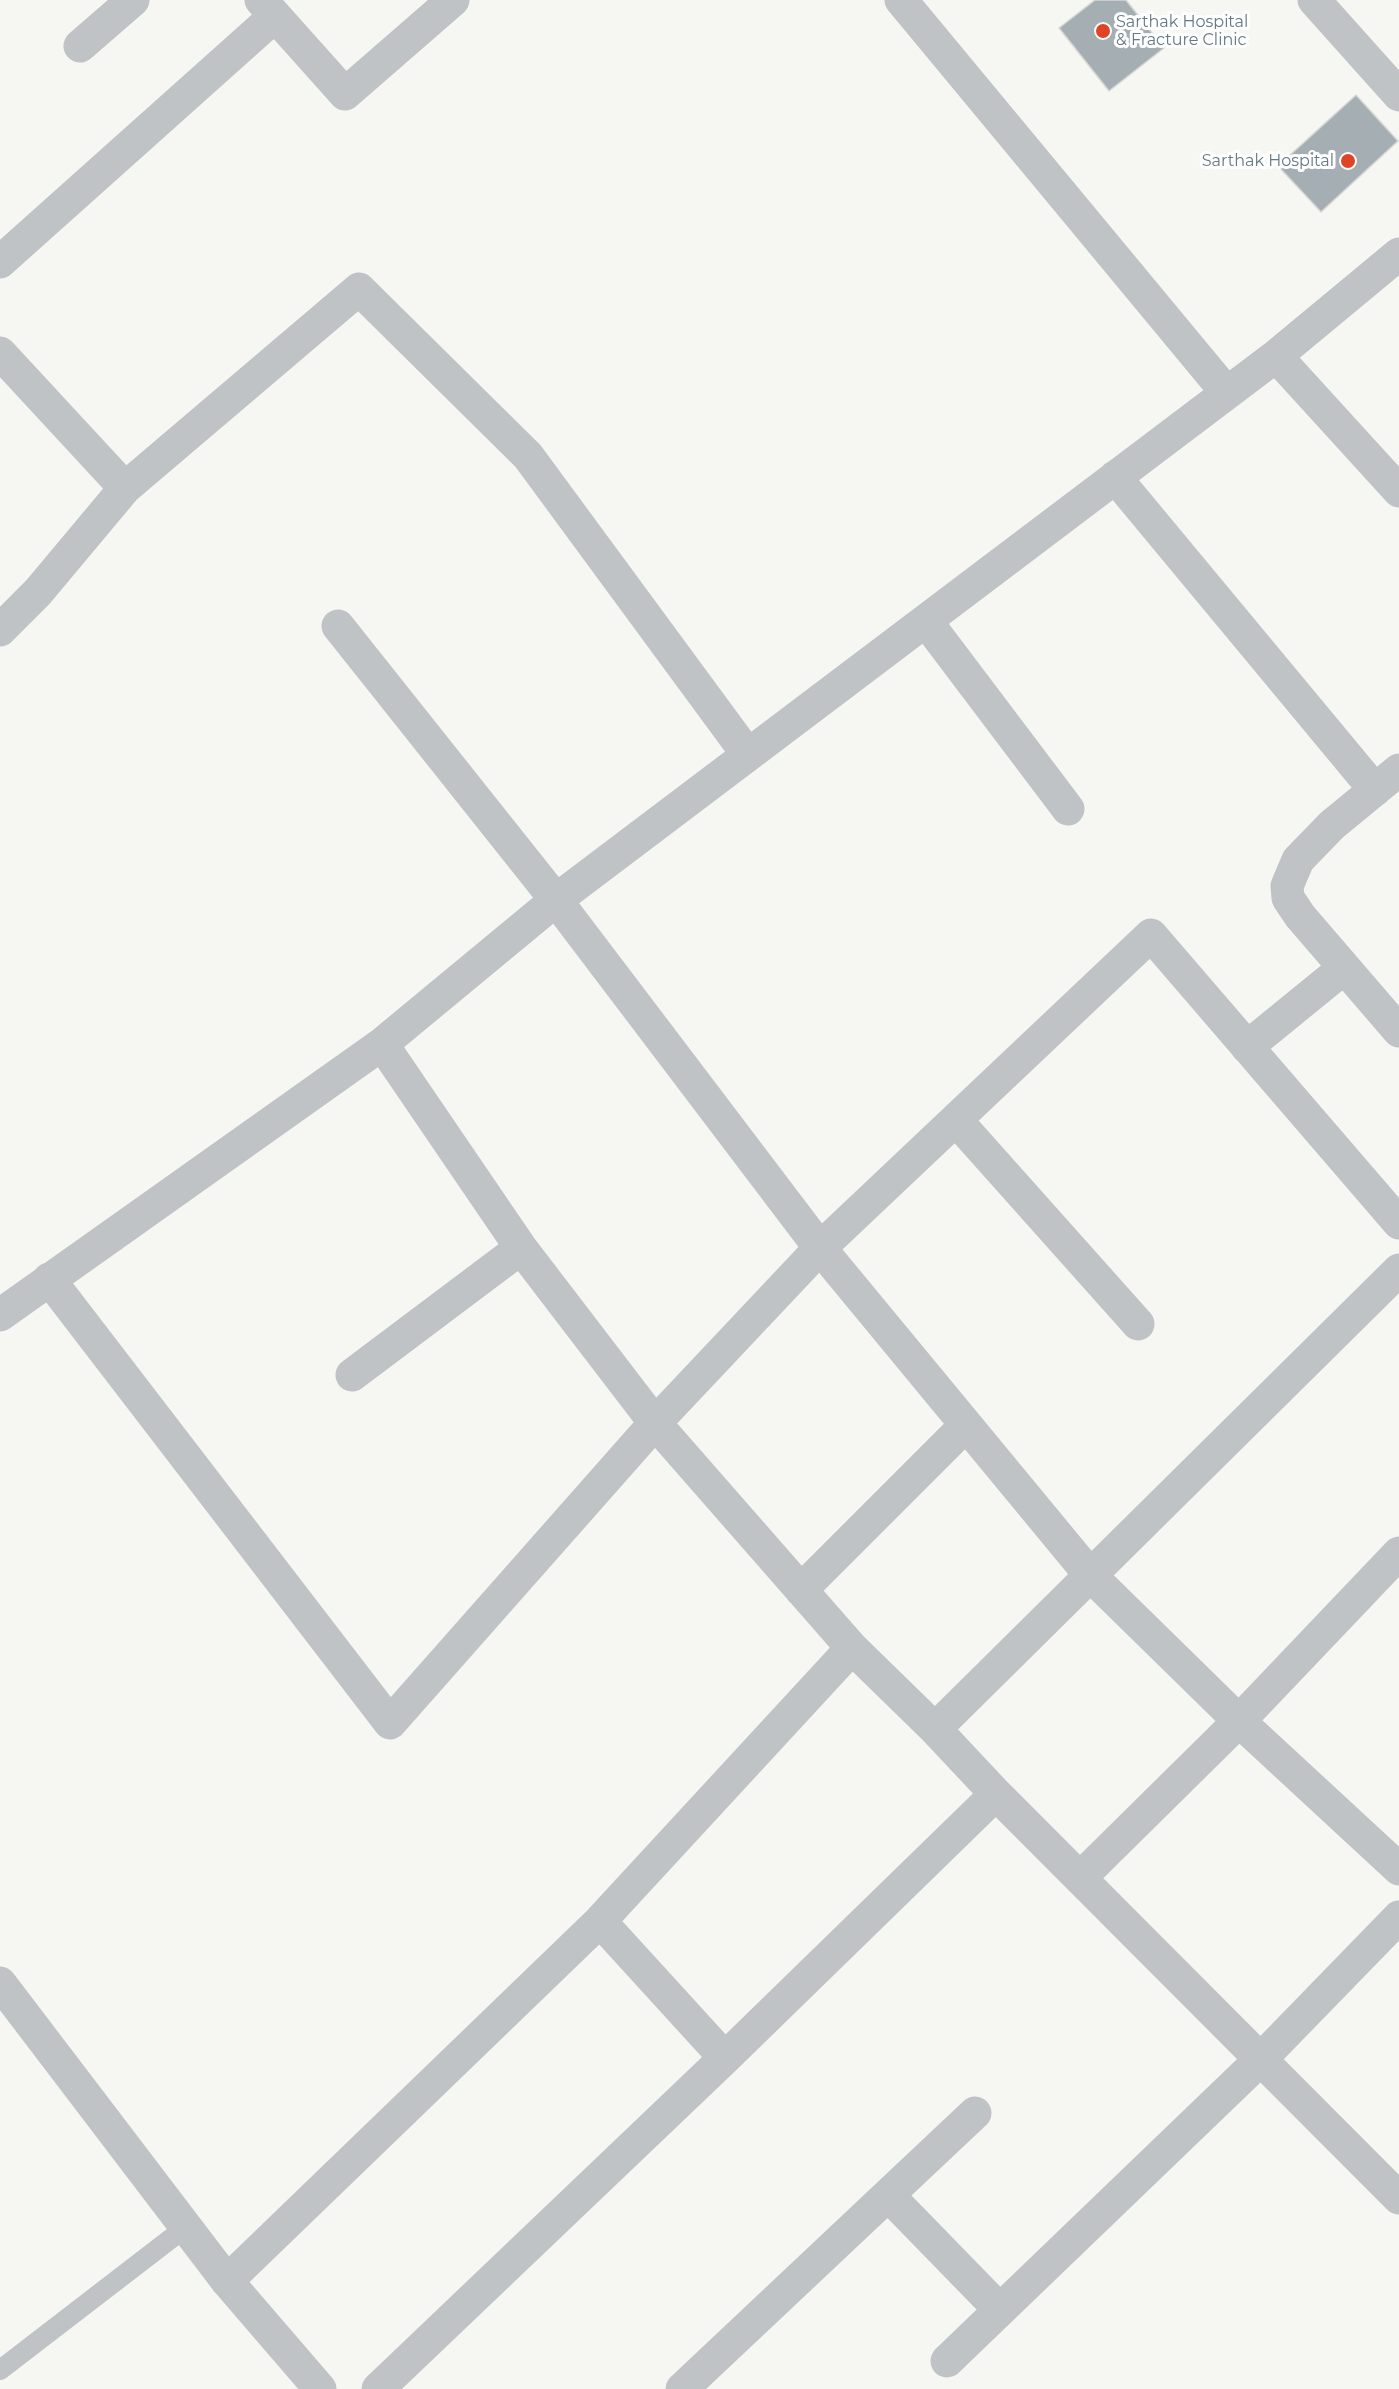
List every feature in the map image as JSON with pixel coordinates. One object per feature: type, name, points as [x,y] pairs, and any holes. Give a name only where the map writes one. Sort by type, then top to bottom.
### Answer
[{"type":"street","points":[[80,46],[133,0]]},
{"type":"street","points":[[0,262],[268,8],[345,94],[453,0]]},
{"type":"street","points":[[901,0],[1227,393]]},
{"type":"street","points":[[1314,0],[1399,94]]},
{"type":"street","points":[[0,1315],[382,1044],[556,900],[1227,393],[1399,254]]},
{"type":"street","points":[[0,630],[38,592],[125,488],[359,289],[528,456],[748,755]]},
{"type":"street","points":[[0,353],[125,488]]},
{"type":"street","points":[[1275,356],[1399,491]]},
{"type":"street","points":[[1115,477],[1387,780],[1332,825],[1298,860],[1287,886],[1288,898],[1300,916],[1399,1031]]},
{"type":"street","points":[[926,621],[1068,809]]},
{"type":"street","points":[[338,626],[556,900],[820,1248],[1091,1576],[1239,1721],[1395,1856]]},
{"type":"street","points":[[49,1279],[390,1723],[655,1423],[820,1248],[1151,935],[1399,1223]]},
{"type":"street","points":[[1247,1047],[1344,968]]},
{"type":"street","points":[[382,1044],[521,1248],[655,1423],[852,1648],[1399,2198]]},
{"type":"street","points":[[956,1120],[1138,1324]]},
{"type":"street","points":[[352,1376],[521,1248]]},
{"type":"street","points":[[935,1729],[1399,1270]]},
{"type":"street","points":[[801,1590],[966,1425]]},
{"type":"street","points":[[1080,1878],[1239,1721],[1399,1553]]},
{"type":"street","points":[[227,2281],[600,1921],[852,1648]]},
{"type":"street","points":[[378,2389],[726,2058],[996,1794]]},
{"type":"street","points":[[947,2361],[1260,2060],[1399,1917]]},
{"type":"street","points":[[600,1921],[726,2058]]},
{"type":"street","points":[[0,1983],[227,2281],[320,2389]]},
{"type":"street","points":[[682,2389],[975,2113]]},
{"type":"street","points":[[888,2194],[1000,2310]]},
{"type":"lane","points":[[0,2370],[186,2227]]},
{"type":"building","points":[[1095,0],[1126,0],[1164,48],[1109,91],[1059,28]]},
{"type":"building","points":[[1356,95],[1398,141],[1321,212],[1278,166]]},
{"type":"place","name":"Sarthak Hospital & Fracture Clinic","points":[[1103,31]]},
{"type":"place","name":"Sarthak Hospital","points":[[1348,161]]}]
